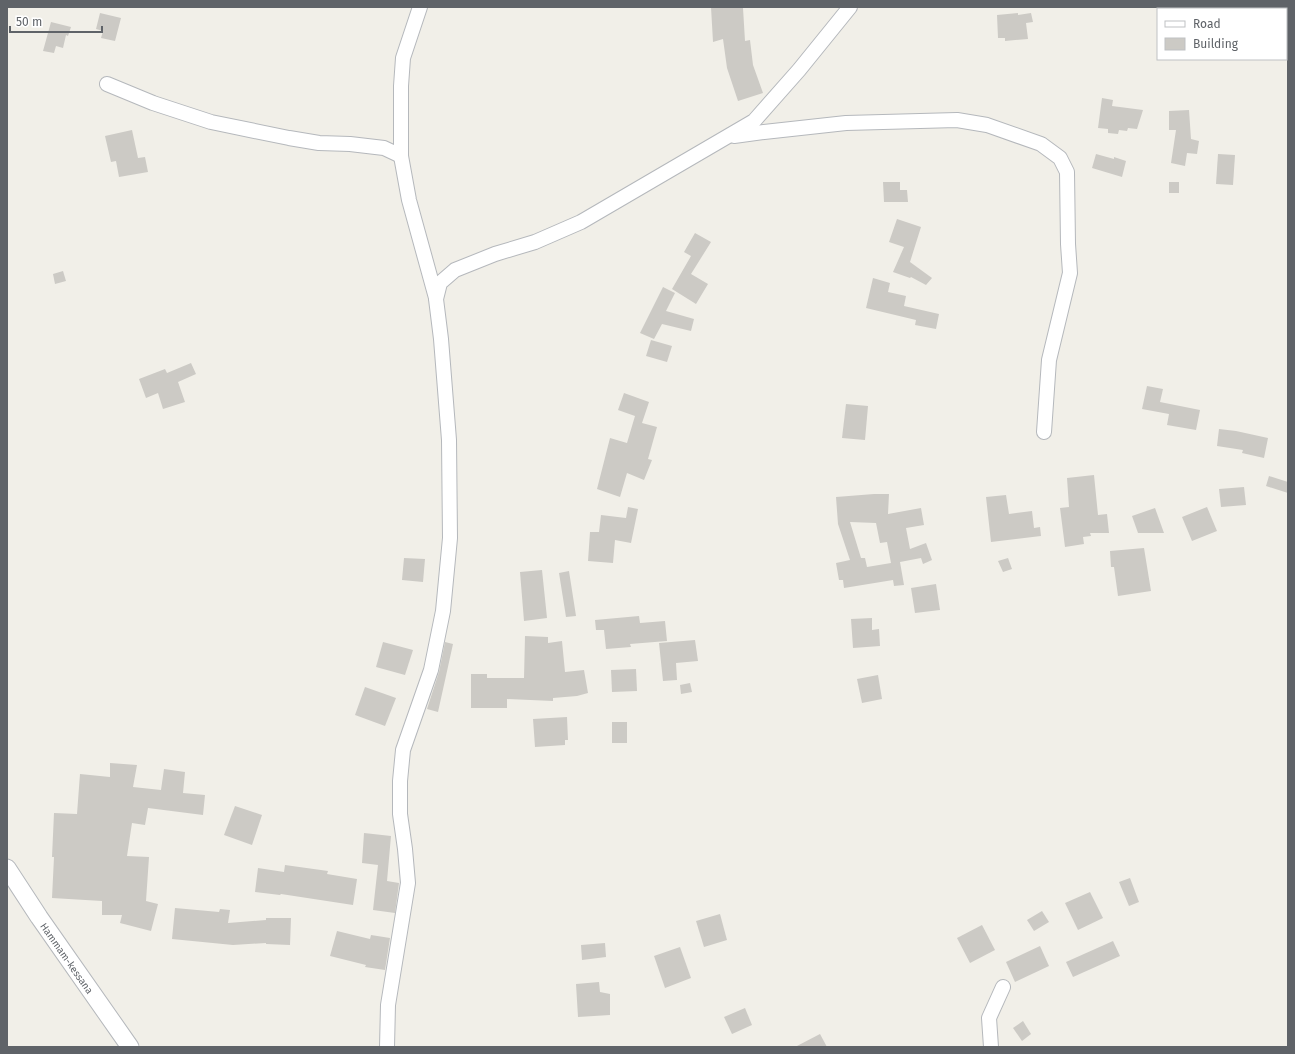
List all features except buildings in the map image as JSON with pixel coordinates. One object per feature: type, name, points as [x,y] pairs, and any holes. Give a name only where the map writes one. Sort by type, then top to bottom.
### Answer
[{"type":"street","points":[[387,1047],[388,1005],[408,883],[400,814],[400,781],[403,750],[431,670],[443,611],[450,538],[449,440],[441,339],[436,299],[409,200],[401,156],[401,86],[403,58],[420,7]]},
{"type":"street","points":[[436,299],[440,283],[455,270],[495,254],[535,242],[581,222],[728,138],[754,121],[799,70],[850,7]]},
{"type":"street","points":[[107,84],[152,103],[211,122],[319,143],[350,144],[384,148],[401,156]]},
{"type":"street","points":[[728,138],[764,132],[846,123],[958,120],[987,125],[1041,144],[1060,158],[1067,172],[1070,273],[1049,360],[1044,432]]},
{"type":"street","name":"Hammam-kessana","points":[[7,868],[39,917],[130,1047]]},
{"type":"street","points":[[991,1047],[989,1018],[1003,987]]}]
